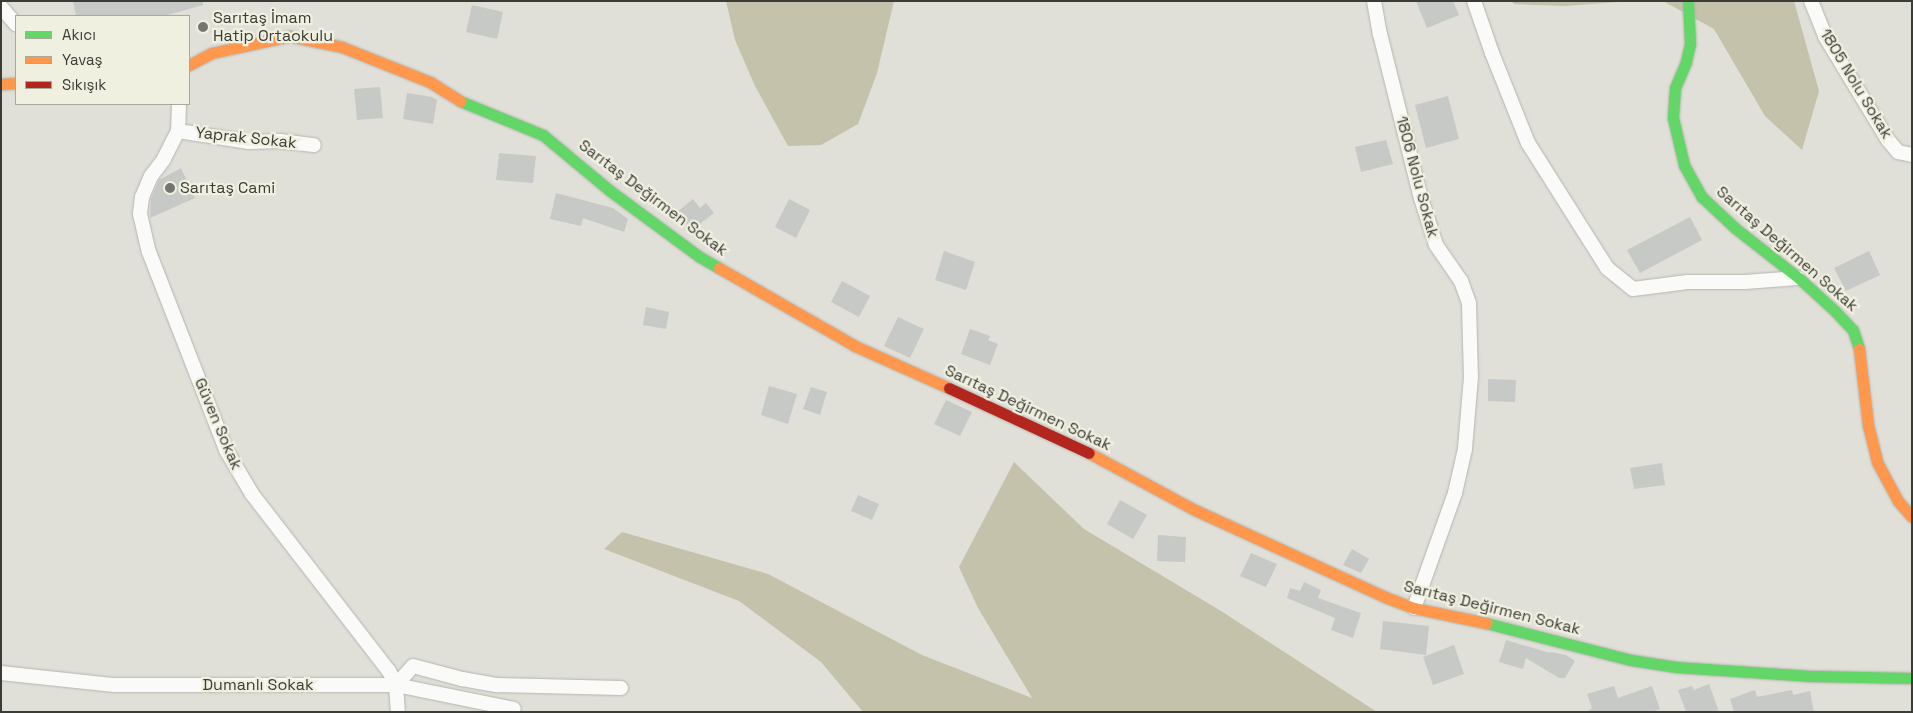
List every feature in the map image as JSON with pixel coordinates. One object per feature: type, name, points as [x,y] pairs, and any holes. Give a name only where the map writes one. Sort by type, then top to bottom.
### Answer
[{"type":"street","name":"1806 Nolu Sokak","points":[[1374,1],[1380,34],[1421,198],[1436,245],[1461,281],[1469,303],[1472,377],[1465,449],[1455,493],[1414,608]]},
{"type":"street","points":[[1474,1],[1492,53],[1528,143],[1607,268],[1634,289],[1688,282],[1745,282],[1798,278]]},
{"type":"street","name":"Sarıtaş Değirmen Sokak","points":[[1688,1],[1690,44],[1686,62],[1675,88],[1673,118],[1684,165],[1702,197],[1735,228],[1798,278],[1835,311],[1852,330],[1859,346],[1868,425],[1877,462],[1898,501],[1912,517]]},
{"type":"street","name":"1805 Nolu Sokak","points":[[1811,1],[1826,36],[1888,140],[1898,152],[1912,155]]},
{"type":"street","points":[[1,7],[15,23]]},
{"type":"street","name":"Sarıtaş Değirmen Sokak","points":[[190,64],[212,53],[289,36],[342,47],[430,82],[464,104],[543,136],[609,190],[700,258],[855,346],[1074,445],[1195,510],[1385,597],[1414,608],[1499,626],[1631,660],[1676,667],[1812,676],[1912,678]]},
{"type":"street","points":[[1,84],[15,83]]},
{"type":"street","name":"Güven Sokak","points":[[179,105],[178,131],[164,159],[151,176],[142,198],[140,214],[149,252],[226,450],[252,494],[389,671],[396,685],[398,712]]},
{"type":"street","name":"Yaprak Sokak","points":[[178,131],[249,142],[280,140],[314,145]]},
{"type":"street","points":[[396,685],[413,666],[462,680],[497,685],[621,688]]},
{"type":"street","name":"Dumanlı Sokak","points":[[1,673],[114,685],[396,685],[514,709]]},
{"type":"shaded area","points":[[726,1],[894,1],[877,73],[858,124],[821,145],[788,146],[755,86],[735,40]]},
{"type":"shaded area","points":[[1511,1],[1631,1],[1565,6],[1514,4]]},
{"type":"shaded area","points":[[1663,1],[1794,1],[1819,91],[1802,150],[1765,116],[1714,29]]},
{"type":"shaded area","points":[[1014,462],[1084,529],[1221,611],[1377,712],[863,712],[821,662],[739,601],[604,549],[622,532],[768,574],[922,655],[1032,698],[978,608],[959,567]]},
{"type":"building","points":[[73,1],[203,1],[203,5],[168,15],[76,15]]},
{"type":"building","points":[[1416,1],[1453,1],[1459,15],[1427,28]]},
{"type":"building","points":[[472,5],[503,12],[497,39],[466,32]]},
{"type":"building","points":[[380,87],[383,118],[357,120],[354,89]]},
{"type":"building","points":[[407,93],[432,97],[437,100],[433,124],[403,119]]},
{"type":"building","points":[[1448,96],[1459,139],[1426,148],[1415,105]]},
{"type":"building","points":[[1386,140],[1393,164],[1361,172],[1355,147]]},
{"type":"building","points":[[499,153],[536,156],[533,183],[496,180]]},
{"type":"building","name":"Sarıtaş Cami","points":[[181,168],[195,198],[150,218],[151,199],[159,180]]},
{"type":"building","points":[[556,193],[613,208],[628,219],[624,232],[583,218],[581,226],[550,219]]},
{"type":"building","points":[[693,199],[700,208],[706,203],[714,213],[691,231],[677,212]]},
{"type":"building","points":[[789,199],[810,210],[796,238],[775,227]]},
{"type":"building","points":[[1690,217],[1702,240],[1640,273],[1627,250]]},
{"type":"building","points":[[944,251],[975,262],[966,290],[935,280]]},
{"type":"building","points":[[1869,251],[1880,275],[1846,291],[1834,268]]},
{"type":"building","points":[[842,281],[870,296],[859,317],[831,302]]},
{"type":"building","points":[[646,307],[669,312],[666,329],[643,325]]},
{"type":"building","points":[[898,317],[924,329],[910,358],[884,346]]},
{"type":"building","points":[[970,329],[990,336],[988,340],[998,344],[990,365],[961,354]]},
{"type":"building","points":[[1488,379],[1516,380],[1515,402],[1488,401]]},
{"type":"building","points":[[769,386],[797,394],[788,424],[761,415]]},
{"type":"building","points":[[811,387],[827,392],[820,415],[803,409]]},
{"type":"building","points":[[946,400],[972,412],[960,436],[934,424]]},
{"type":"building","points":[[1662,463],[1665,485],[1634,489],[1630,468]]},
{"type":"building","points":[[858,495],[879,504],[872,520],[851,511]]},
{"type":"building","points":[[1120,500],[1147,515],[1133,539],[1107,524]]},
{"type":"building","points":[[1158,535],[1186,537],[1185,562],[1157,561]]},
{"type":"building","points":[[1352,549],[1369,559],[1361,573],[1343,565]]},
{"type":"building","points":[[1251,553],[1277,564],[1266,587],[1240,576]]},
{"type":"building","points":[[1304,582],[1321,590],[1318,598],[1361,613],[1353,638],[1331,630],[1335,618],[1287,598],[1290,588],[1300,591]]},
{"type":"building","points":[[1383,621],[1429,626],[1426,655],[1380,649]]},
{"type":"building","points":[[1506,640],[1550,653],[1566,655],[1575,661],[1565,678],[1559,678],[1526,658],[1523,669],[1499,662]]},
{"type":"building","points":[[1454,645],[1464,674],[1433,685],[1423,657]]},
{"type":"building","points":[[1709,684],[1719,712],[1686,712],[1678,690],[1692,686],[1694,690]]},
{"type":"building","points":[[1614,686],[1618,698],[1652,686],[1660,709],[1652,712],[1586,712],[1592,708],[1587,694]]},
{"type":"building","points":[[1755,690],[1757,697],[1792,690],[1793,695],[1810,691],[1814,712],[1734,712],[1730,699]]},
{"type":"traffic: fast","points":[[1688,1],[1690,44],[1686,62],[1675,88],[1673,118],[1684,165],[1702,197],[1735,228],[1800,279],[1835,311],[1853,330],[1859,349]]},
{"type":"traffic: fast","points":[[460,101],[543,135],[609,190],[700,257],[719,268]]},
{"type":"traffic: fast","points":[[1486,623],[1631,660],[1676,667],[1811,676],[1912,678]]},
{"type":"traffic: slow","points":[[190,64],[212,53],[289,36],[342,47],[430,82],[460,101]]},
{"type":"traffic: slow","points":[[1,84],[15,83]]},
{"type":"traffic: slow","points":[[719,268],[855,346],[949,388]]},
{"type":"traffic: slow","points":[[1859,349],[1868,425],[1877,462],[1898,501],[1912,517]]},
{"type":"traffic: slow","points":[[1089,453],[1195,510],[1385,597],[1414,608],[1486,623]]},
{"type":"traffic: jam","points":[[949,388],[1089,453]]},
{"type":"place","name":"Sarıtaş İmam Hatip Ortaokulu","points":[[203,27]]},
{"type":"place","name":"Sarıtaş Cami","points":[[170,188]]}]
